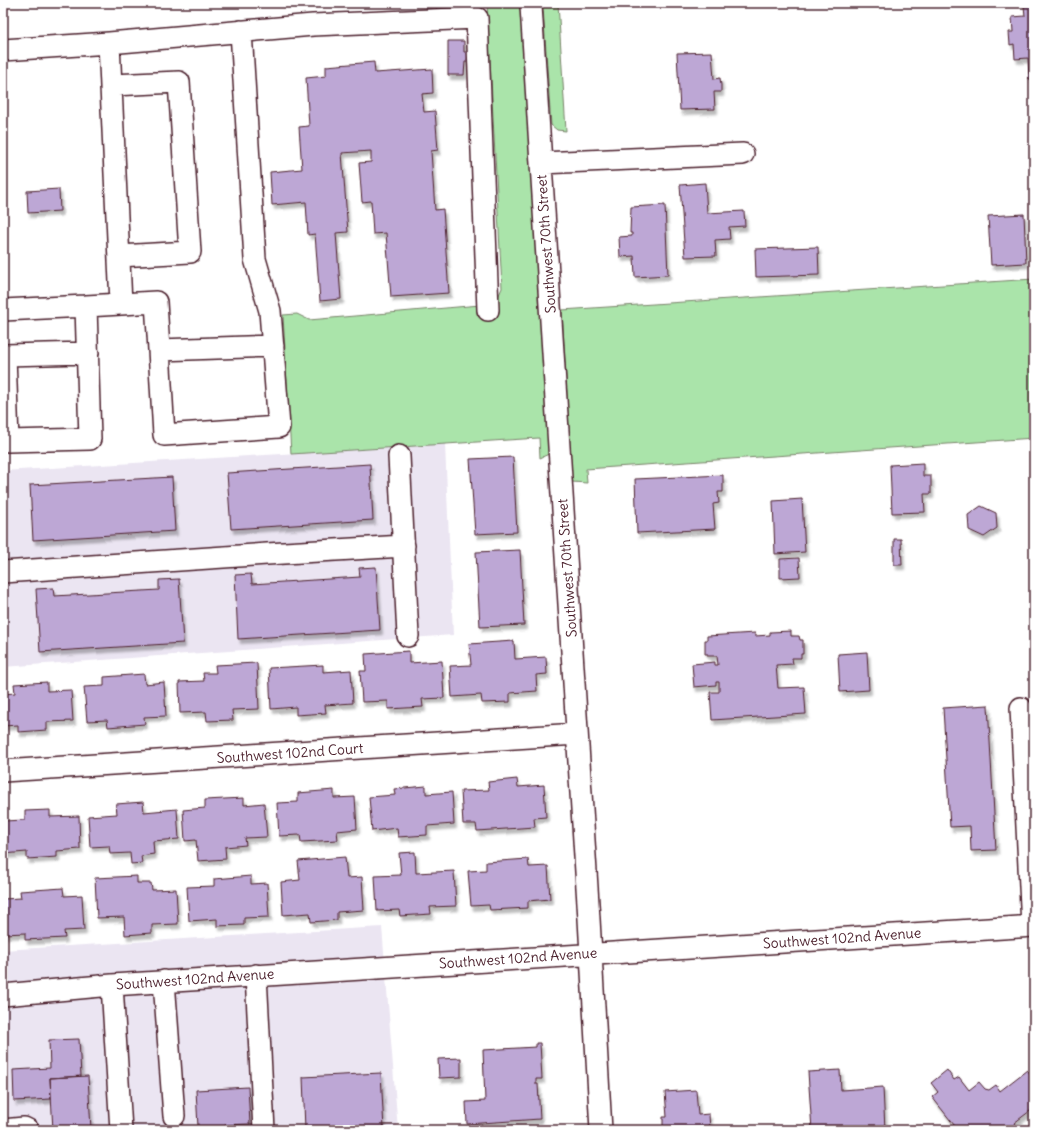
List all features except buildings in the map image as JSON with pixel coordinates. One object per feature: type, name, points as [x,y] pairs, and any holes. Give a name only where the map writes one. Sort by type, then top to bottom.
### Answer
[{"type":"street","name":"Southwest 70th Street","points":[[531,6],[601,1130]]},
{"type":"street","points":[[3,50],[109,43],[313,25],[477,18],[488,310]]},
{"type":"street","points":[[3,310],[156,302],[164,435],[279,427],[270,311],[255,259],[241,31]]},
{"type":"street","points":[[109,43],[121,304]]},
{"type":"street","points":[[111,85],[179,82],[190,252],[119,256]]},
{"type":"street","points":[[541,163],[743,154]]},
{"type":"street","points":[[86,306],[88,353],[90,439],[8,441],[5,355],[88,353]]},
{"type":"street","points":[[159,350],[273,346]]},
{"type":"street","points":[[399,456],[408,636]]},
{"type":"street","points":[[3,572],[404,546]]},
{"type":"street","points":[[1021,708],[1033,926]]},
{"type":"street","name":"Southwest 102nd Court","points":[[3,771],[577,734]]},
{"type":"street","name":"Southwest 102nd Avenue","points":[[3,995],[164,981],[1033,926]]},
{"type":"street","points":[[256,975],[264,1130]]},
{"type":"street","points":[[164,981],[174,1116]]},
{"type":"street","points":[[112,985],[121,1130]]},
{"type":"street","points":[[3,1130],[24,1128],[28,1130]]},
{"type":"shaded area","points":[[445,444],[453,635],[3,667],[3,471]]},
{"type":"shaded area","points":[[382,927],[398,1130],[4,1130],[3,950]]},
{"type":"green space","points":[[487,3],[535,3],[551,453],[540,458],[539,438],[291,454],[283,315],[297,314],[309,320],[480,305],[496,302],[502,288]]},
{"type":"green space","points":[[538,3],[558,3],[566,131],[557,130],[551,125],[543,7]]},
{"type":"green space","points":[[1034,279],[1034,438],[586,469],[587,483],[572,482],[562,310]]}]
